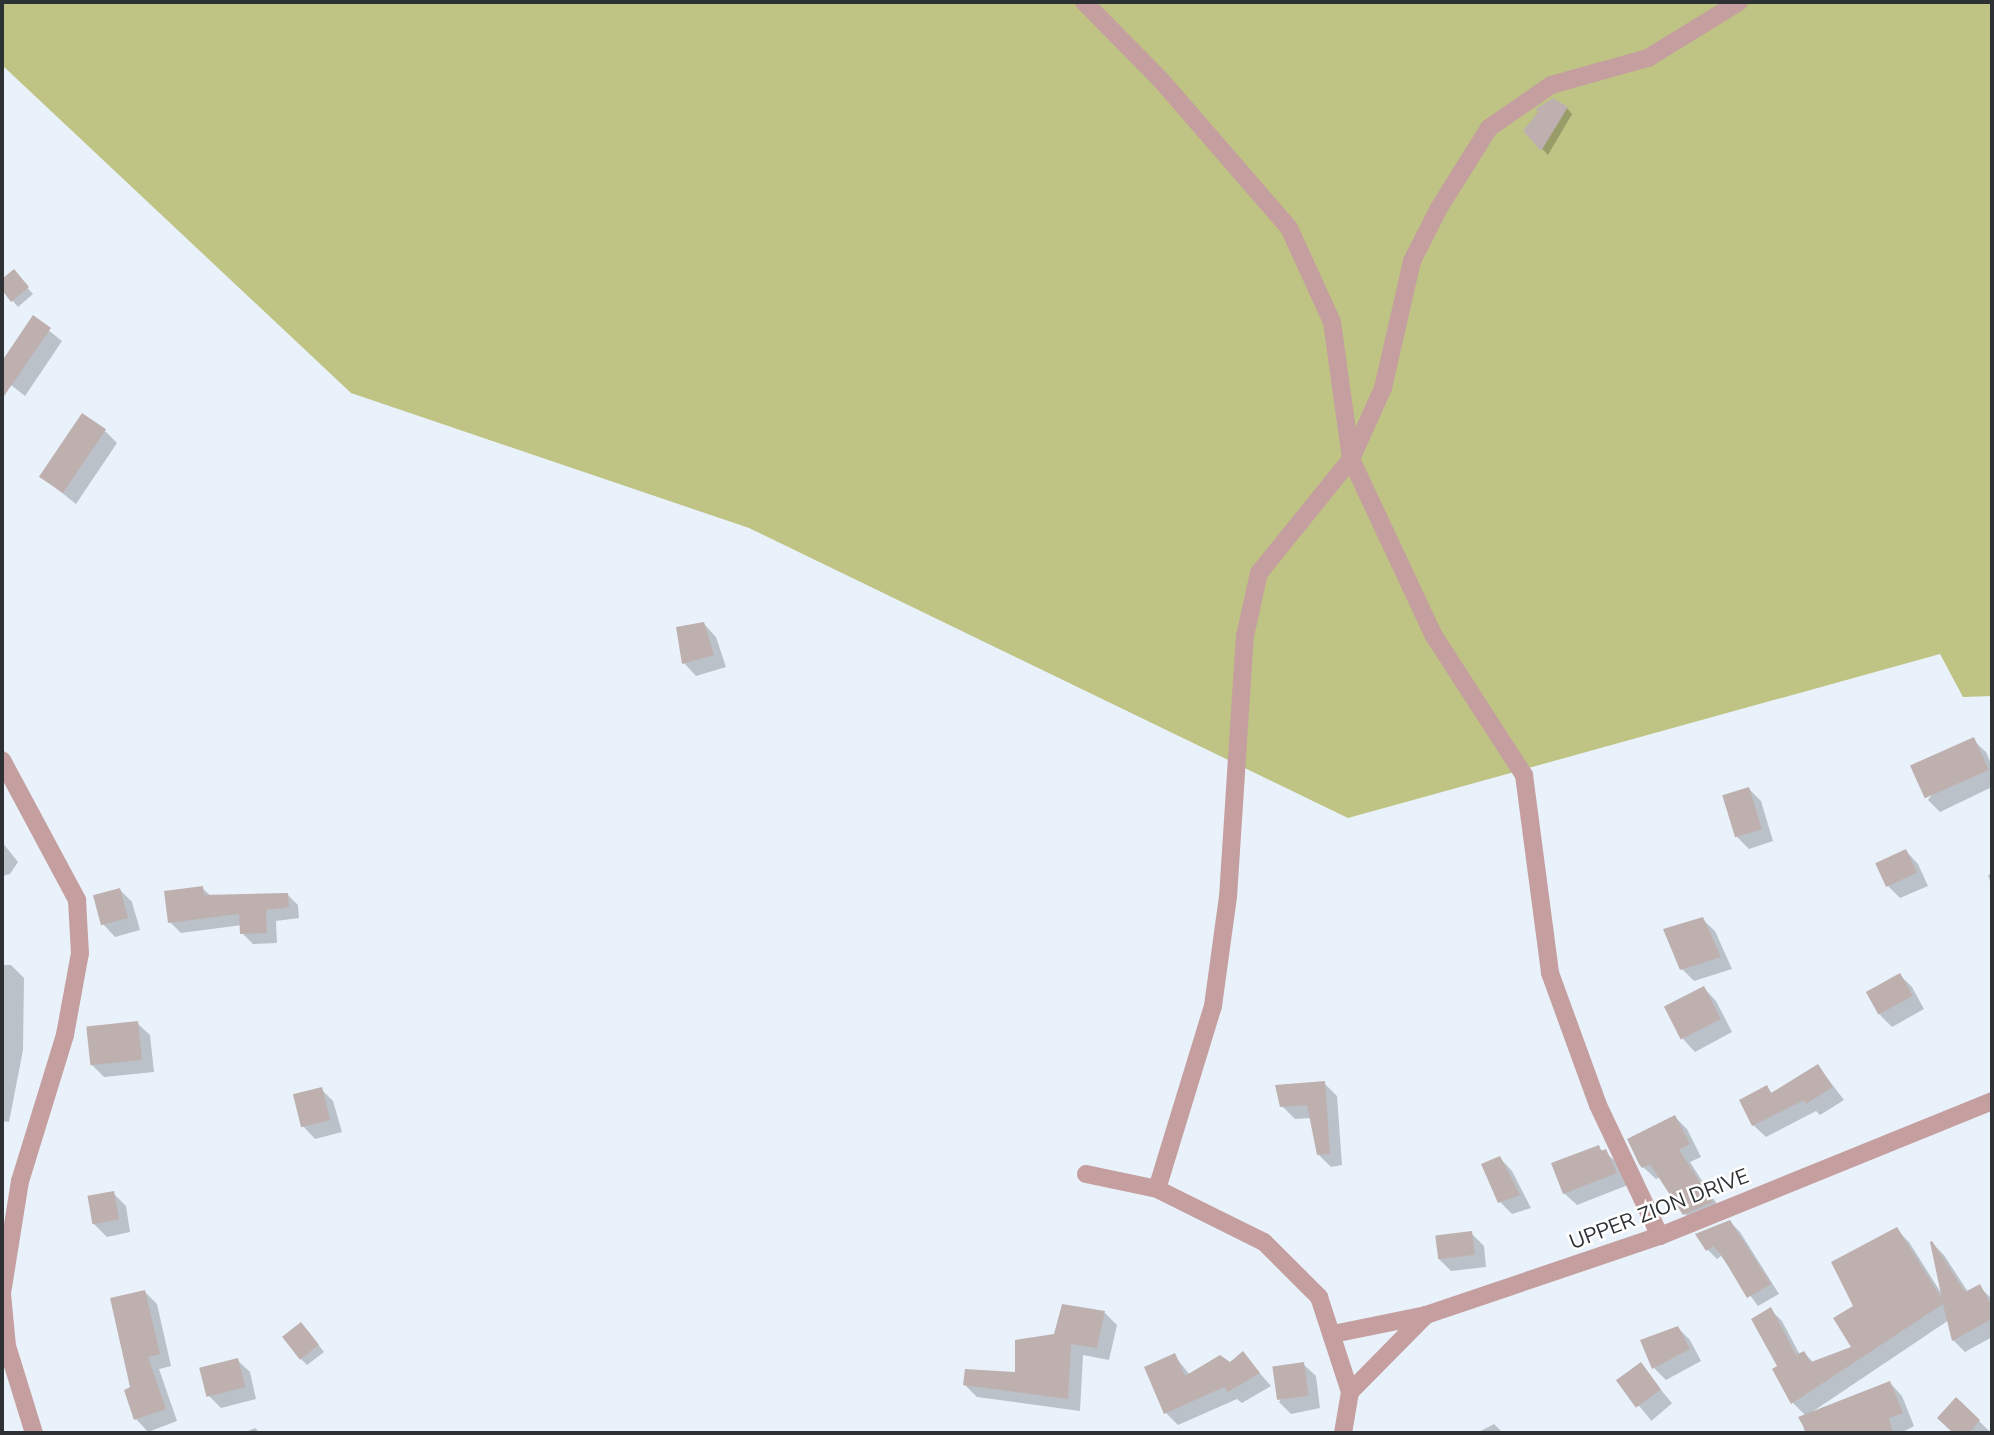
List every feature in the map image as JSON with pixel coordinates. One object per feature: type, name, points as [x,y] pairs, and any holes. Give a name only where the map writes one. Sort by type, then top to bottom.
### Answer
[{"type":"street","points":[[1084,2],[1160,79],[1289,228],[1332,322],[1351,459],[1434,636],[1524,775],[1550,973],[1598,1105],[1660,1236]]},
{"type":"street","points":[[1157,1189],[1213,1006],[1228,897],[1245,636],[1259,573],[1351,459],[1383,388],[1412,261],[1439,208],[1489,128],[1551,85],[1648,58],[1739,2]]},
{"type":"street","points":[[2,760],[76,900],[80,953],[65,1035],[20,1181],[2,1294],[7,1346],[34,1433]]},
{"type":"street","name":"UPPER ZION DRIVE","points":[[1333,1334],[1426,1315],[1660,1236],[1992,1101]]},
{"type":"street","points":[[1086,1174],[1157,1189],[1264,1242],[1319,1297],[1350,1392],[1343,1433]]},
{"type":"street","points":[[1350,1392],[1426,1315]]},
{"type":"green space","points":[[2,2],[1992,2],[1992,696],[1963,697],[1940,654],[1348,818],[749,528],[351,393],[2,65]]},
{"type":"building","points":[[1553,98],[1568,107],[1541,151],[1523,131],[1538,112],[1536,109]]},
{"type":"building","points":[[14,269],[29,287],[11,302],[2,290],[2,279]]},
{"type":"building","points":[[33,315],[51,328],[2,399],[2,361]]},
{"type":"building","points":[[82,413],[106,429],[63,493],[39,477]]},
{"type":"building","points":[[704,622],[714,655],[682,664],[676,627]]},
{"type":"building","points":[[1974,737],[1989,770],[1925,798],[1910,765]]},
{"type":"building","points":[[1749,787],[1762,829],[1735,837],[1722,795]]},
{"type":"building","points":[[1906,849],[1917,873],[1886,887],[1875,863]]},
{"type":"building","points":[[203,886],[204,895],[288,893],[289,907],[266,910],[267,933],[240,934],[239,914],[168,923],[164,891]]},
{"type":"building","points":[[120,888],[128,918],[101,925],[93,895]]},
{"type":"building","points":[[1703,917],[1721,957],[1680,970],[1663,929]]},
{"type":"building","points":[[1900,973],[1913,996],[1878,1015],[1866,992]]},
{"type":"building","points":[[1704,986],[1721,1019],[1681,1039],[1664,1006]]},
{"type":"building","points":[[138,1021],[142,1060],[90,1065],[86,1026]]},
{"type":"building","points":[[1818,1064],[1833,1087],[1806,1104],[1804,1100],[1752,1126],[1739,1100],[1767,1085],[1771,1093]]},
{"type":"building","points":[[1325,1081],[1330,1154],[1317,1155],[1307,1105],[1280,1107],[1275,1085]]},
{"type":"building","points":[[322,1087],[330,1120],[301,1127],[293,1094]]},
{"type":"building","points":[[1675,1115],[1690,1144],[1679,1150],[1713,1202],[1683,1215],[1650,1164],[1642,1168],[1639,1164],[1627,1139]]},
{"type":"building","points":[[1599,1145],[1601,1151],[1606,1149],[1617,1173],[1563,1194],[1551,1163]]},
{"type":"building","points":[[1500,1156],[1520,1195],[1498,1203],[1481,1164]]},
{"type":"building","points":[[114,1191],[119,1220],[92,1224],[87,1196]]},
{"type":"building","points":[[1730,1220],[1771,1284],[1747,1298],[1722,1256],[1713,1246],[1706,1251],[1695,1234]]},
{"type":"building","points":[[1897,1227],[1942,1299],[1930,1242],[1932,1241],[1965,1292],[1980,1284],[1992,1307],[1992,1319],[1952,1341],[1943,1304],[1791,1404],[1772,1369],[1777,1366],[1751,1319],[1771,1307],[1796,1355],[1804,1351],[1811,1362],[1851,1347],[1833,1318],[1853,1306],[1831,1262]]},
{"type":"building","points":[[1472,1231],[1475,1255],[1438,1259],[1435,1236]]},
{"type":"building","points":[[145,1290],[160,1354],[148,1357],[166,1409],[134,1420],[124,1390],[130,1387],[110,1298]]},
{"type":"building","points":[[1062,1304],[1105,1311],[1097,1348],[1071,1344],[1068,1399],[963,1385],[965,1369],[1015,1372],[1015,1340],[1054,1334]]},
{"type":"building","points":[[301,1322],[319,1345],[300,1360],[282,1337]]},
{"type":"building","points":[[1678,1326],[1690,1349],[1652,1369],[1640,1340]]},
{"type":"building","points":[[1243,1351],[1260,1373],[1228,1392],[1224,1387],[1164,1414],[1144,1367],[1175,1353],[1185,1376],[1220,1355],[1230,1362]]},
{"type":"building","points":[[238,1358],[245,1387],[206,1397],[199,1368]]},
{"type":"building","points":[[1304,1362],[1309,1396],[1277,1400],[1272,1366]]},
{"type":"building","points":[[1641,1362],[1661,1390],[1636,1408],[1616,1380]]},
{"type":"building","points":[[1890,1381],[1903,1413],[1889,1418],[1893,1433],[1807,1433],[1798,1417]]},
{"type":"building","points":[[1956,1397],[1980,1420],[1969,1433],[1953,1433],[1937,1418]]}]
